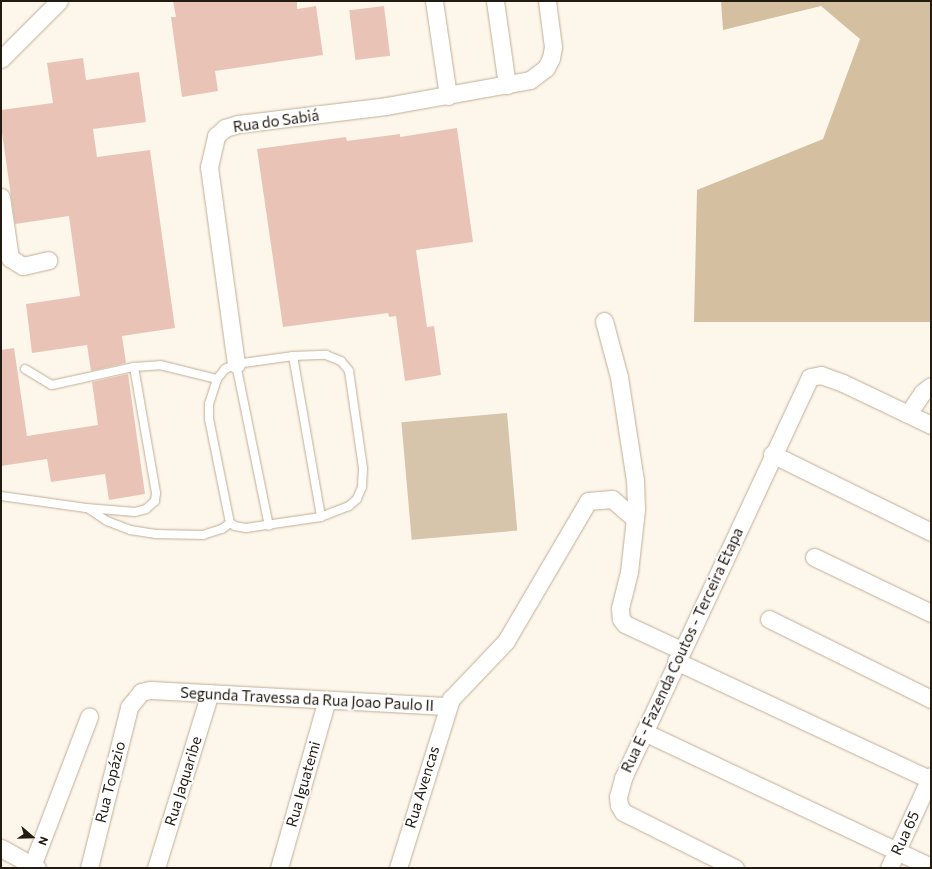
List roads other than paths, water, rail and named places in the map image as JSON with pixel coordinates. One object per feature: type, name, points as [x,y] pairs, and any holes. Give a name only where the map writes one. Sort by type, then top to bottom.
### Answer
[{"type":"street","points":[[1,59],[59,1]]},
{"type":"street","points":[[434,1],[448,96]]},
{"type":"street","points":[[495,1],[507,85]]},
{"type":"street","name":"Rua do Sabiá","points":[[236,364],[208,167],[216,136],[225,128],[238,124],[448,96],[530,80],[546,68],[553,47],[547,1]]},
{"type":"street","points":[[1,197],[10,258],[23,266],[48,260]]},
{"type":"street","points":[[604,321],[619,377],[635,465],[634,519],[629,572],[620,608],[621,619],[625,624],[678,656],[930,778]]},
{"type":"street","name":"Rua E - Fazenda Coutos - Terceira Etapa","points":[[735,868],[623,812],[619,805],[619,789],[678,656],[772,454],[810,377],[817,374],[835,379],[908,414]]},
{"type":"street","points":[[931,386],[922,393],[908,414],[931,425]]},
{"type":"street","points":[[772,454],[931,532]]},
{"type":"street","name":"Segunda Travessa da Rua Joao Paulo II","points":[[134,698],[141,692],[150,690],[447,706],[459,688],[506,641],[588,500],[612,499],[634,519]]},
{"type":"street","points":[[814,557],[931,613]]},
{"type":"street","points":[[769,619],[931,699]]},
{"type":"street","name":"Rua Jaquaribe","points":[[156,868],[210,693]]},
{"type":"street","name":"Rua Topázio","points":[[89,868],[129,707],[134,698]]},
{"type":"street","name":"Rua Iguatemi","points":[[279,868],[327,700]]},
{"type":"street","name":"Rua Avencas","points":[[398,868],[447,706]]},
{"type":"street","points":[[1,848],[34,867],[89,717]]},
{"type":"street","points":[[644,732],[931,867]]},
{"type":"street","name":"Rua 65","points":[[889,868],[930,778]]},
{"type":"lane","points":[[294,356],[321,517]]},
{"type":"lane","points":[[294,356],[335,357],[341,361],[348,371],[362,468],[362,487],[357,499],[350,506],[321,517],[269,526],[246,528],[230,523],[209,419],[209,404],[217,379],[225,369],[236,364],[294,356]]},
{"type":"lane","points":[[236,364],[269,526]]},
{"type":"lane","points":[[25,369],[52,385],[134,367],[160,365],[217,379]]},
{"type":"lane","points":[[1,496],[86,508],[135,512],[146,509],[155,501],[155,487],[134,367]]},
{"type":"lane","points":[[86,508],[107,521],[130,530],[156,534],[202,535],[222,529],[230,523]]}]
